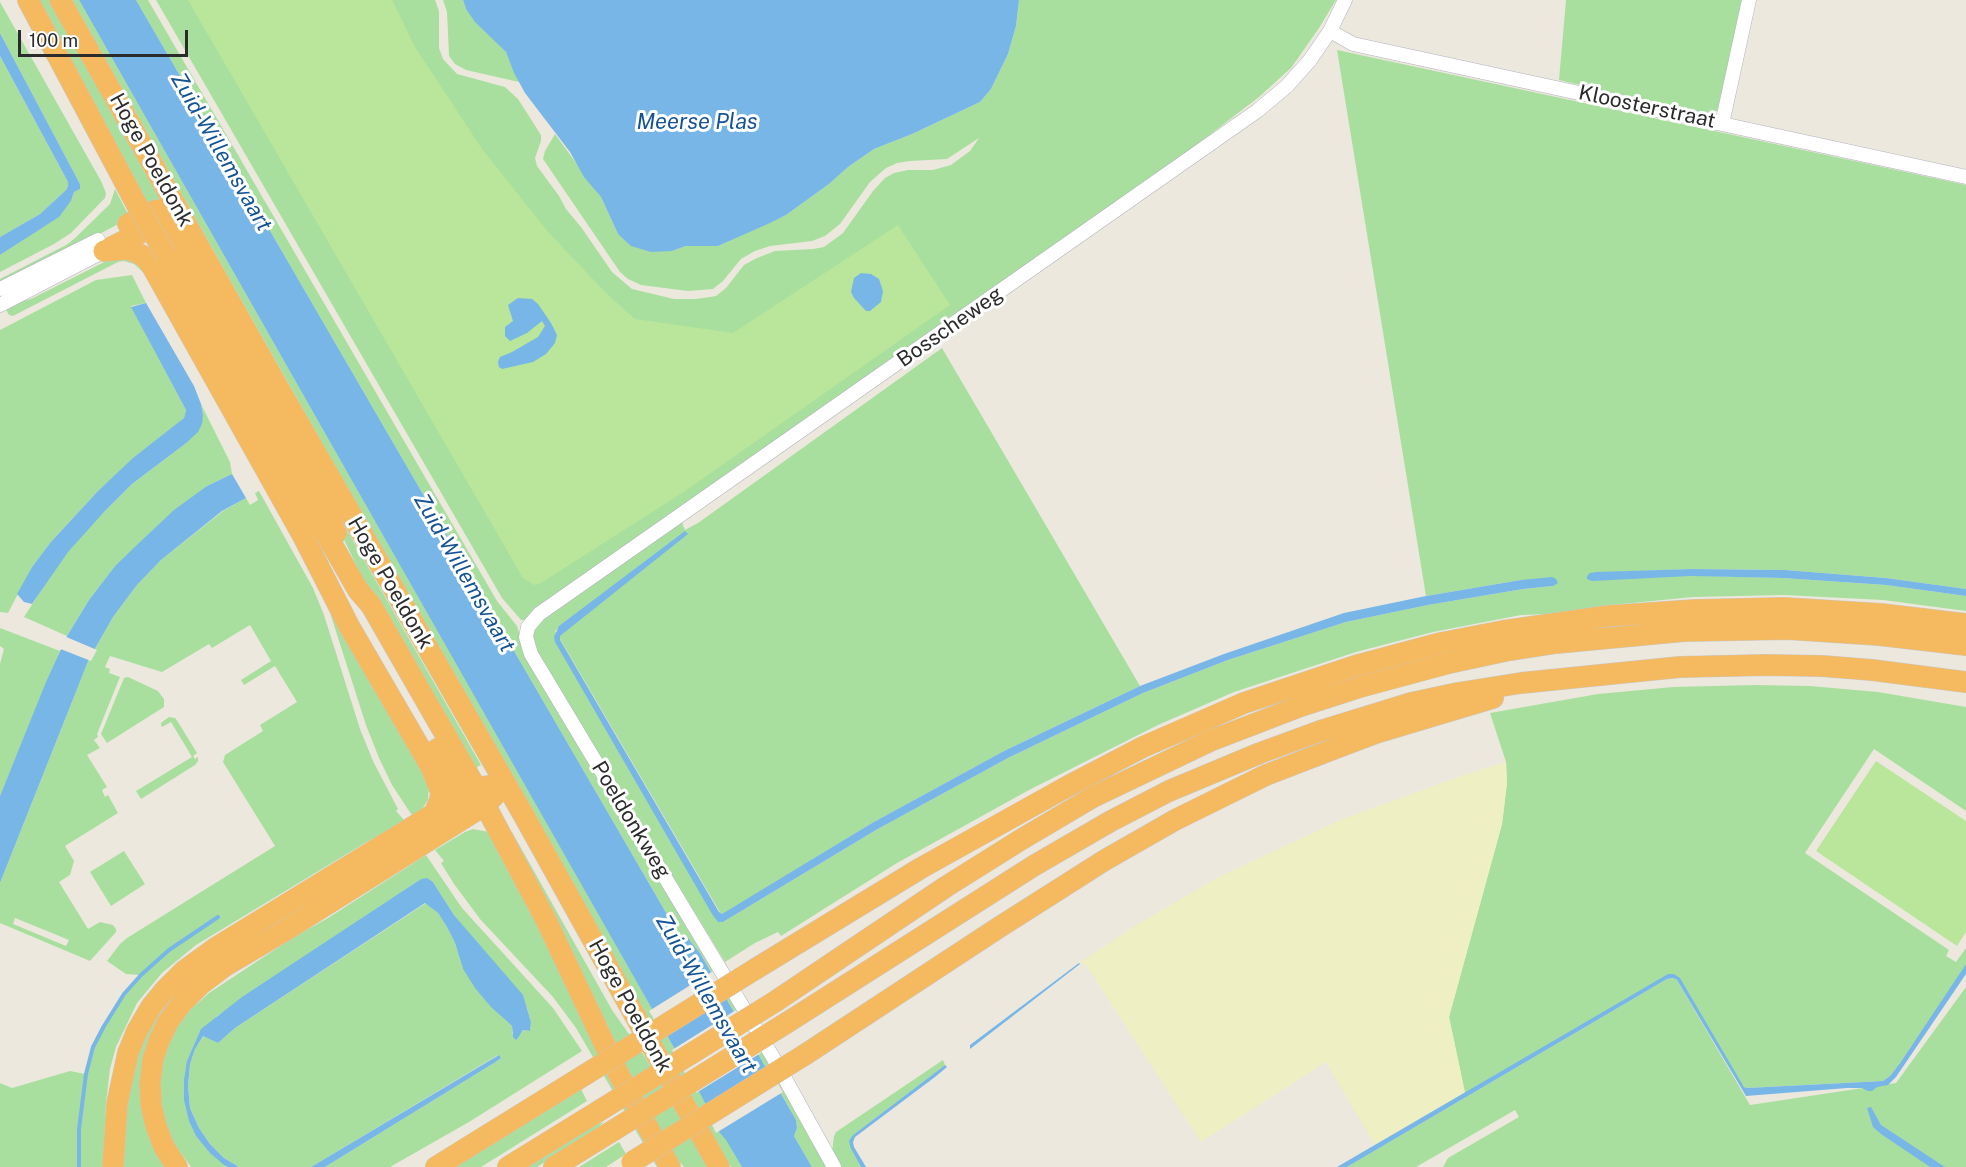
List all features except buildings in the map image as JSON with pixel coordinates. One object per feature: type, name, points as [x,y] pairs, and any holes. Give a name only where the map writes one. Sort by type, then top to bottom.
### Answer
[{"type":"highway","name":"Hoge Poeldonk","points":[[28,0],[138,207],[310,514],[322,527],[358,590],[371,605],[481,796],[546,920],[620,1077],[670,1167]]},
{"type":"highway","name":"Hoge Poeldonk","points":[[60,0],[505,784],[719,1167]]},
{"type":"highway","points":[[101,246],[147,214],[159,210],[170,214],[192,232]]},
{"type":"highway","points":[[101,246],[152,227],[158,226],[170,234],[323,504],[371,605]]},
{"type":"highway","points":[[101,246],[130,250],[146,258],[153,268],[303,536],[349,626],[435,776],[441,792],[438,807],[442,809]]},
{"type":"highway","points":[[310,514],[348,593],[449,770],[454,786],[442,809]]},
{"type":"highway","points":[[436,1167],[921,868],[1143,747],[1245,703],[1355,666],[1441,643],[1503,631],[1608,616],[1695,610],[1784,608],[1881,614],[1966,624]]},
{"type":"highway","points":[[508,1167],[776,1001],[947,886],[1093,797],[1210,741],[1301,706],[1449,663],[1505,651],[1556,643],[1684,631],[1788,629],[1879,635],[1966,645]]},
{"type":"highway","points":[[554,1167],[1035,865],[1110,821],[1169,791],[1320,731],[1411,704],[1458,693],[1565,677],[1680,667],[1822,666],[1966,682]]},
{"type":"highway","points":[[628,1165],[806,1054],[1105,860],[1212,801],[1266,775],[1376,733],[1565,677]]},
{"type":"highway","points":[[177,1167],[164,1147],[156,1126],[151,1105],[150,1083],[153,1059],[159,1041],[168,1022],[182,1003],[201,984],[225,966],[286,930],[481,796],[505,784]]},
{"type":"highway","points":[[113,1167],[117,1104],[128,1053],[137,1031],[151,1007],[164,991],[184,971],[217,947],[442,809],[481,796]]},
{"type":"highway","points":[[424,1167],[459,1153]]},
{"type":"street","name":"Bosscheweg","points":[[528,627],[539,614],[1257,111],[1287,86],[1310,60],[1330,31],[1345,0]]},
{"type":"street","points":[[1722,124],[1749,0]]},
{"type":"street","name":"Kloosterstraat","points":[[1330,31],[1353,44],[1966,177]]},
{"type":"street","points":[[0,289],[101,246]]},
{"type":"street","points":[[0,305],[101,246]]},
{"type":"street","name":"Poeldonkweg","points":[[528,627],[526,637],[531,654],[768,1050],[834,1167]]},
{"type":"green space","points":[[36,0],[52,0],[164,199],[148,208]]},
{"type":"green space","points":[[72,0],[79,0],[742,1167],[731,1167]]},
{"type":"green space","points":[[136,0],[148,0],[497,601],[517,626],[524,649],[714,965],[829,1167],[812,1167],[794,1136],[797,1128],[796,1120],[700,953],[687,937],[679,935]]},
{"type":"green space","points":[[156,0],[228,0],[494,180],[383,0],[435,0],[439,11],[439,48],[443,59],[457,74],[505,87],[518,99],[541,135],[535,158],[537,166],[612,272],[632,289],[674,299],[696,299],[716,296],[726,288],[744,265],[757,258],[775,251],[824,247],[843,233],[885,178],[908,170],[933,170],[951,165],[970,151],[979,138],[947,159],[910,161],[886,168],[870,182],[840,224],[825,236],[812,241],[770,246],[755,251],[741,259],[723,281],[713,289],[688,291],[641,285],[620,272],[543,159],[555,134],[601,197],[618,234],[672,251],[686,246],[718,246],[786,215],[874,149],[980,102],[991,89],[1008,54],[1016,26],[1019,0],[1336,0],[1291,68],[1259,97],[1191,149],[521,620],[502,598]]},
{"type":"green space","points":[[188,0],[392,0],[415,47],[482,149],[549,233],[608,295],[635,319],[733,333],[898,225],[950,305],[685,491],[541,583],[534,585],[523,578]]},
{"type":"green space","points":[[443,0],[463,0],[466,9],[506,52],[519,82],[466,70],[455,64],[449,56],[447,12]]},
{"type":"green space","points":[[1566,0],[1743,0],[1718,110],[1707,115],[1559,80]]},
{"type":"green space","points":[[0,2],[106,193],[105,198],[71,233],[0,272],[0,255],[58,217],[71,201],[74,192],[80,189],[80,184],[0,33]]},
{"type":"green space","points":[[1337,50],[1966,185],[1966,589],[1886,578],[1785,570],[1692,569],[1590,573],[1783,578],[1886,585],[1966,596],[1966,611],[1883,600],[1784,595],[1693,597],[1602,606],[1553,614],[1521,615],[1433,632],[1356,652],[1234,692],[1158,725],[1029,790],[897,863],[781,936],[778,932],[725,962],[537,654],[532,637],[533,630],[537,624],[681,520],[685,530],[698,523],[942,348],[1140,686],[1004,751],[872,823],[721,914],[560,639],[560,635],[687,534],[555,631],[723,922],[876,830],[1008,758],[1143,693],[1228,660],[1346,622],[1428,605],[1553,586],[1521,580],[1426,596]]},
{"type":"green space","points":[[0,56],[68,182],[68,186],[40,214],[0,237]]},
{"type":"green space","points":[[115,189],[130,218],[0,286],[0,279],[74,239],[110,204]]},
{"type":"green space","points":[[182,241],[481,765],[472,770],[365,583],[328,507]]},
{"type":"green space","points":[[116,256],[142,263],[323,593],[144,273],[134,264],[118,262],[13,316],[9,315],[4,306],[31,299]]},
{"type":"green space","points":[[132,275],[146,303],[131,306],[186,410],[184,418],[97,492],[50,543],[32,567],[8,613],[0,612],[0,330],[96,280]]},
{"type":"green space","points":[[201,404],[230,462],[232,474],[207,486],[115,566],[89,600],[67,636],[24,617],[59,563],[80,536],[132,484],[185,444],[203,415]]},
{"type":"green space","points":[[259,491],[313,588],[324,615],[360,729],[373,761],[398,809],[396,811],[405,821],[196,945],[162,973],[137,1003],[116,1047],[110,1069],[106,1103],[103,1167],[0,1167],[0,1083],[12,1088],[70,1071],[85,1074],[93,1047],[104,1026],[124,994],[140,975],[126,974],[107,961],[120,944],[275,846],[223,762],[225,755],[263,731],[260,725],[297,702],[275,666],[244,685],[241,680],[271,661],[250,625],[212,648],[209,644],[162,672],[110,656],[105,667],[110,669],[109,673],[120,677],[97,734],[98,737],[94,740],[100,748],[87,755],[107,787],[102,790],[105,797],[108,795],[118,813],[65,846],[74,861],[70,875],[59,882],[88,929],[100,922],[113,925],[116,932],[90,961],[0,923],[0,883],[89,659],[113,617],[137,585],[161,560],[223,511],[246,498],[250,505],[258,500],[255,493]],"holes":[[[15,918],[69,940],[66,946],[13,924]]]},
{"type":"green space","points":[[324,594],[429,785],[428,800],[413,817],[392,785],[379,758],[366,725]]},
{"type":"green space","points":[[0,628],[60,651],[0,796],[0,664],[4,649],[0,646]]},
{"type":"green space","points":[[128,677],[158,691],[164,699],[164,707],[107,743],[101,734],[124,678]]},
{"type":"green space","points":[[1810,686],[1878,692],[1966,707],[1966,811],[1874,749],[1805,853],[1949,950],[1946,956],[1956,962],[1966,948],[1966,965],[1900,1063],[1883,1081],[1747,1088],[1743,1086],[1674,974],[1465,1093],[1449,1017],[1502,824],[1507,783],[1506,762],[1490,713],[1598,694],[1673,687]]},
{"type":"green space","points":[[169,717],[175,718],[178,722],[197,753],[193,756],[195,759],[198,757],[198,761],[141,799],[136,791],[192,757],[171,722],[162,727],[161,723]]},
{"type":"green space","points":[[1876,761],[1966,821],[1966,932],[1957,946],[1816,851]]},
{"type":"green space","points":[[473,829],[489,832],[663,1167],[657,1167],[576,1028],[553,997],[480,919],[441,863],[444,861],[435,850]]},
{"type":"green space","points":[[512,832],[612,1010],[645,1057],[708,1167],[684,1167],[659,1131],[508,835]]},
{"type":"green space","points":[[124,851],[145,884],[111,906],[90,872]]},
{"type":"green space","points":[[426,855],[462,908],[553,1008],[582,1051],[469,1122],[390,1167],[325,1167],[494,1063],[501,1058],[498,1055],[311,1167],[239,1167],[224,1158],[210,1144],[199,1128],[190,1108],[188,1086],[190,1064],[195,1049],[187,1061],[189,1121],[228,1167],[191,1167],[173,1142],[165,1123],[160,1085],[163,1061],[177,1027],[190,1010],[209,993]],"holes":[[[421,879],[433,882],[454,915],[510,982],[527,1008],[531,1022],[530,1031],[523,1030],[520,1035],[512,1034],[512,1026],[500,1015],[463,969],[447,927],[438,913],[426,903],[235,1028],[218,1043],[204,1036],[195,1049],[217,1016]]]},
{"type":"green space","points":[[335,884],[337,889],[223,963],[149,1057],[172,1167],[118,1167],[135,1054],[156,1016],[174,995],[220,959]]},
{"type":"green space","points":[[1667,979],[1677,980],[1750,1105],[1896,1083],[1966,987],[1966,1167],[1443,1167],[1448,1158],[1519,1117],[1515,1110],[1416,1167],[1347,1167]]},
{"type":"green space","points":[[943,1060],[945,1065],[853,1135],[851,1149],[861,1167],[840,1167],[832,1152],[836,1132]]},
{"type":"green space","points":[[581,1089],[587,1101],[481,1167],[454,1167]]},
{"type":"green space","points":[[604,1122],[592,1133],[537,1167],[524,1167],[589,1127]]},
{"type":"green space","points":[[619,1142],[626,1154],[606,1167],[579,1167]]},
{"type":"sand","points":[[1506,762],[1507,783],[1502,824],[1449,1017],[1465,1093],[1375,1145],[1326,1062],[1201,1142],[1086,965],[1079,963],[1138,924],[1215,879],[1340,820]]},
{"type":"water","name":"Zuid-Willemsvaart","points":[[79,0],[136,0],[679,935],[687,937],[700,953],[796,1120],[797,1128],[794,1136],[812,1167],[742,1167],[720,1133],[702,1097]]},
{"type":"water","name":"Meerse Plas","points":[[463,0],[1019,0],[1016,26],[1008,54],[991,89],[980,102],[874,149],[786,215],[770,223],[718,246],[686,246],[672,251],[651,252],[631,246],[618,234],[601,197],[584,177],[570,152],[525,93],[506,52],[475,22]]},
{"type":"water","points":[[0,33],[80,184],[80,189],[74,192],[71,201],[59,217],[0,255],[0,237],[40,214],[66,190],[68,182],[0,56]]},
{"type":"water","points":[[861,273],[871,274],[879,279],[883,291],[881,302],[870,311],[866,311],[851,292],[854,278]]},
{"type":"water","points":[[518,298],[532,299],[538,304],[557,335],[555,343],[546,354],[533,362],[502,369],[498,362],[500,357],[538,337],[545,326],[542,321],[527,333],[510,341],[505,336],[505,327],[513,321],[508,305]]},
{"type":"water","points":[[146,303],[194,386],[201,404],[202,424],[198,432],[185,444],[132,484],[104,512],[68,552],[32,604],[24,602],[17,594],[32,567],[50,543],[97,492],[133,458],[184,418],[186,410],[131,307]]},
{"type":"water","points":[[232,474],[246,498],[222,511],[161,560],[137,585],[113,617],[89,659],[0,883],[0,796],[67,636],[89,600],[115,566],[174,510],[207,486]]},
{"type":"water","points":[[685,531],[688,534],[560,636],[560,640],[722,914],[872,823],[1004,751],[1140,686],[1224,654],[1344,613],[1521,580],[1552,577],[1558,583],[1553,586],[1428,605],[1346,622],[1228,660],[1143,693],[1008,758],[876,830],[723,922],[718,922],[554,637],[559,626]]},
{"type":"water","points":[[1692,569],[1785,570],[1886,578],[1966,589],[1966,596],[1886,585],[1783,578],[1690,576],[1592,581],[1587,579],[1590,573],[1596,572]]},
{"type":"water","points":[[427,878],[433,882],[454,915],[523,995],[531,1022],[530,1031],[523,1030],[516,1040],[513,1037],[512,1026],[491,1007],[463,969],[455,943],[438,913],[425,903],[235,1028],[218,1043],[203,1036],[190,1064],[188,1086],[190,1108],[199,1128],[210,1144],[224,1158],[239,1167],[224,1165],[196,1136],[189,1121],[184,1100],[187,1061],[201,1029],[242,997],[421,879]]},
{"type":"water","points":[[1080,964],[970,1049],[970,1045]]},
{"type":"water","points":[[1966,964],[1966,974],[1896,1077],[1888,1085],[1877,1087],[1872,1091],[1847,1088],[1746,1096],[1677,980],[1673,978],[1667,979],[1347,1167],[1337,1167],[1668,974],[1674,974],[1680,978],[1744,1087],[1883,1081],[1900,1063]]},
{"type":"water","points":[[499,1055],[501,1058],[494,1063],[325,1167],[311,1167]]},
{"type":"water","points":[[945,1065],[947,1067],[935,1077],[855,1137],[854,1147],[866,1167],[861,1167],[849,1141],[853,1135]]},
{"type":"water","points":[[1871,1107],[1881,1125],[1945,1167],[1930,1167],[1881,1134],[1873,1127],[1867,1108]]},
{"type":"pier","points":[[64,636],[97,650],[91,661],[58,648]]},
{"type":"pier","points":[[713,971],[728,997],[664,1036],[649,1011]]},
{"type":"pier","points":[[736,1010],[761,1053],[696,1093],[672,1050]]},
{"type":"pier","points":[[768,1066],[783,1092],[716,1133],[703,1106]]},
{"type":"waterway","points":[[79,1167],[79,1129],[86,1074],[93,1047],[104,1026],[124,994],[141,975],[169,950],[218,917]]}]
